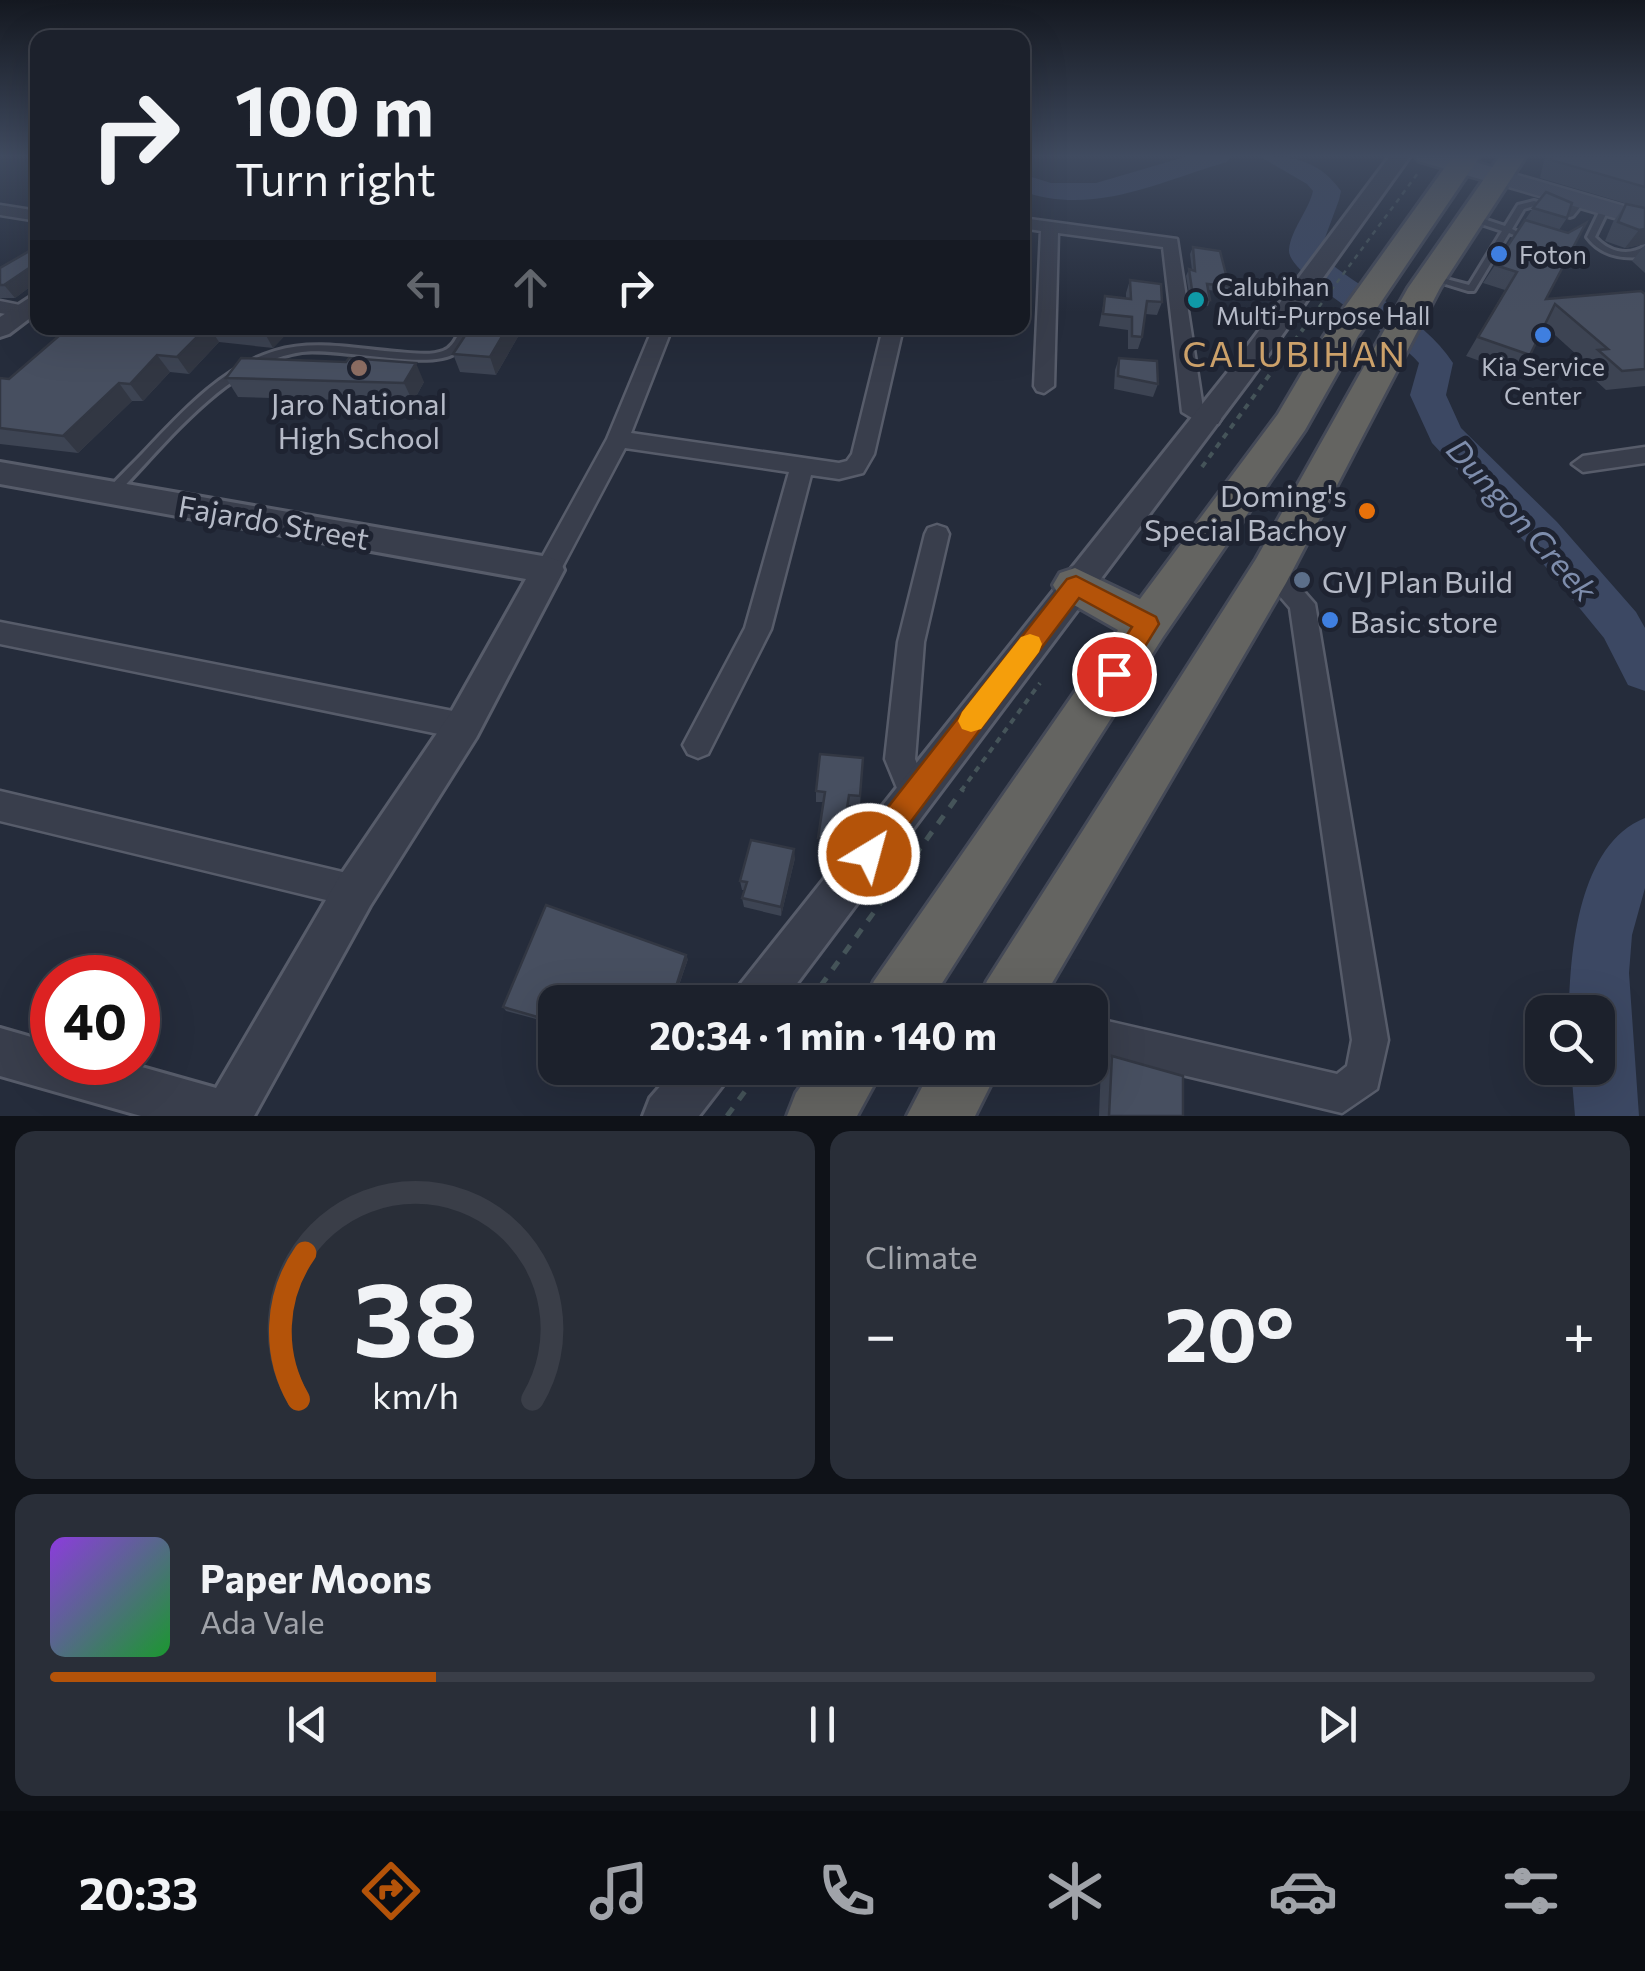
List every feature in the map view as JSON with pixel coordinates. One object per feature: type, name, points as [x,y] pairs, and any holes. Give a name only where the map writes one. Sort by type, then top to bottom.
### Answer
[{"type":"highway","points":[[906,985],[1147,624],[1292,421],[1316,320],[1363,255],[1413,208]]},
{"type":"highway","points":[[1027,985],[1271,571],[1382,362],[1476,208]]},
{"type":"highway","points":[[1292,421],[1341,442]]},
{"type":"highway","points":[[1076,585],[1147,624]]},
{"type":"highway","points":[[820,1116],[841,1085]]},
{"type":"highway","points":[[939,1116],[958,1085]]},
{"type":"main road","points":[[1606,208],[1645,220]]},
{"type":"street","points":[[768,985],[1076,585],[1210,419],[1316,320],[1363,255],[1381,208]]},
{"type":"street","points":[[0,210],[30,215]]},
{"type":"street","points":[[1030,224],[1171,243],[1192,412],[1210,419]]},
{"type":"street","points":[[1044,386],[1050,226]]},
{"type":"street","points":[[0,329],[20,306]]},
{"type":"street","points":[[0,1052],[229,1115],[355,891],[463,726],[618,439],[659,335]]},
{"type":"street","points":[[618,439],[839,471],[855,467],[863,454],[891,335]]},
{"type":"street","points":[[1583,464],[1645,455]]},
{"type":"street","points":[[698,746],[758,630],[802,466]]},
{"type":"street","name":"Fajardo Street","points":[[0,473],[548,570]]},
{"type":"street","points":[[914,794],[900,759],[911,642],[937,534]]},
{"type":"street","points":[[1108,1039],[1342,1094],[1364,1076],[1370,1040],[1302,604],[1271,571]]},
{"type":"street","points":[[0,633],[463,726]]},
{"type":"street","points":[[0,806],[355,891]]},
{"type":"street","points":[[668,1116],[693,1085]]},
{"type":"lane","points":[[1428,283],[1471,289],[1521,208]]},
{"type":"lane","points":[[1535,208],[1571,219],[1565,232]]},
{"type":"lane","points":[[1549,208],[1570,214],[1575,208]]},
{"type":"lane","points":[[1606,208],[1591,237],[1595,243],[1626,255],[1639,255],[1645,249]]},
{"type":"lane","points":[[1469,218],[1524,235]]},
{"type":"lane","points":[[112,492],[231,375],[246,367],[304,348],[443,355],[453,350],[462,335]]},
{"type":"path","points":[[1201,468],[1316,320],[1394,208]]},
{"type":"path","points":[[821,985],[1044,678]]},
{"type":"path","points":[[727,1116],[750,1085]]},
{"type":"building","points":[[1533,208],[1570,208],[1567,218]]},
{"type":"building","points":[[1624,208],[1645,208],[1645,229],[1618,222]]},
{"type":"building","points":[[1525,220],[1568,233],[1586,223],[1546,299],[1641,291],[1645,294],[1645,369],[1622,371],[1598,350],[1608,349],[1555,304],[1530,355],[1478,337],[1517,272],[1495,265]]},
{"type":"building","points":[[1193,247],[1220,251],[1229,286],[1207,284],[1210,300],[1193,297],[1189,269],[1195,271]]},
{"type":"building","points":[[30,251],[30,267],[4,285],[0,285],[0,268]]},
{"type":"building","points":[[1130,280],[1161,284],[1162,302],[1147,301],[1142,337],[1132,336],[1132,317],[1103,314],[1105,296],[1131,299]]},
{"type":"building","points":[[60,335],[199,335],[177,357],[157,355],[130,384],[119,383],[63,436],[0,428],[0,378],[9,379]]},
{"type":"building","points":[[465,335],[503,335],[490,357],[453,354]]},
{"type":"building","points":[[241,358],[346,362],[349,358],[416,363],[404,383],[226,378]]},
{"type":"building","points":[[1119,358],[1157,361],[1158,384],[1118,376]]},
{"type":"building","points":[[820,754],[863,758],[860,796],[849,795],[842,841],[818,838],[825,792],[816,791]]},
{"type":"building","points":[[751,840],[794,849],[781,907],[742,898],[747,882],[740,881]]},
{"type":"building","points":[[546,905],[686,955],[677,985],[538,985],[538,1017],[503,1007]]},
{"type":"building","points":[[1112,1056],[1183,1076],[1183,1116],[1109,1116]]},
{"type":"waterway","name":"Dungon Creek","points":[[1322,208],[1307,239],[1304,256],[1341,289],[1407,332],[1427,351],[1436,363],[1428,395],[1445,434],[1542,533],[1620,625],[1645,671]]},
{"type":"waterway","name":"Dungon Creek","points":[[1607,1116],[1600,1011],[1603,935],[1611,900],[1625,869],[1645,844]]},
{"type":"slow traffic","points":[[971,721],[1030,644]]},
{"type":"place","name":"Foton","points":[[1499,254]]},
{"type":"place","name":"Calubihan Multi-Purpose Hall","points":[[1196,300]]},
{"type":"place","name":"Kia Service Center","points":[[1543,335]]},
{"type":"place","name":"Jaro National High School","points":[[359,368]]},
{"type":"place","name":"Doming's Special Bachoy","points":[[1367,511]]},
{"type":"place","name":"GVJ Plan Build","points":[[1302,580]]},
{"type":"place","name":"Basic store","points":[[1330,620]]},
{"type":"district","name":"CALUBIHAN","points":[[1295,352]]},
{"type":"route","points":[[869,854],[1076,585],[1147,624],[1114,674]]}]
